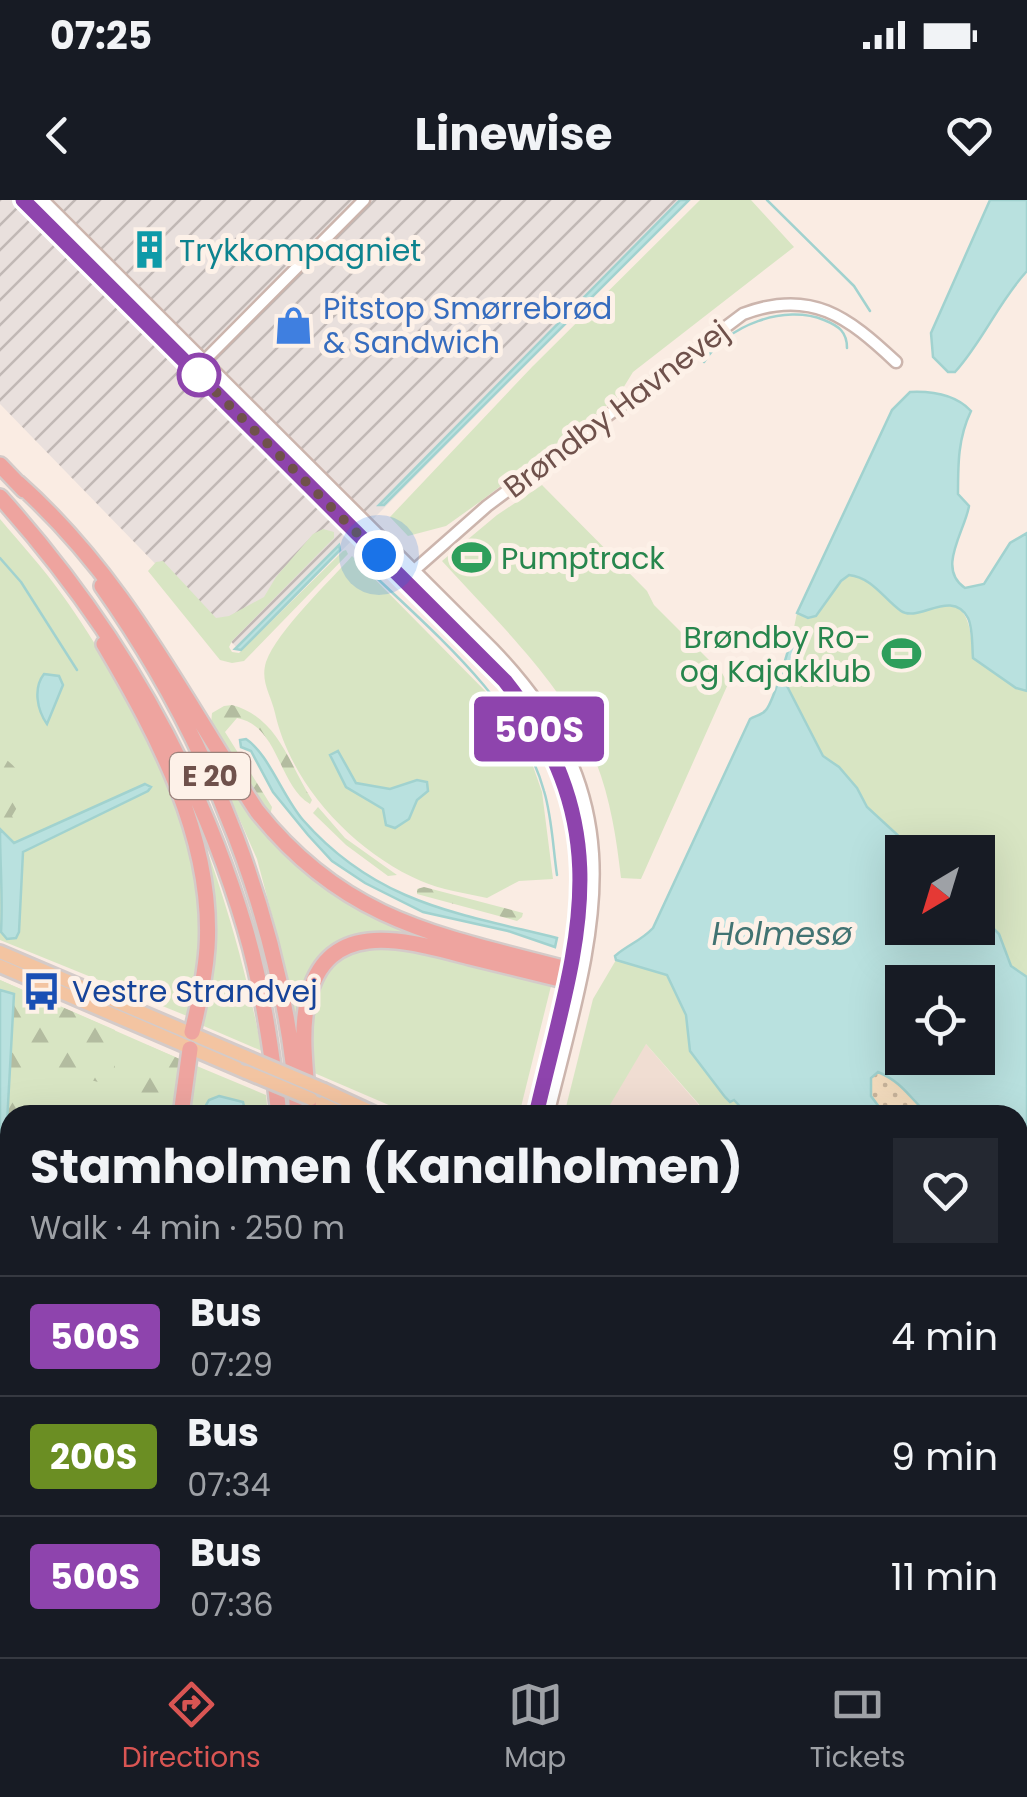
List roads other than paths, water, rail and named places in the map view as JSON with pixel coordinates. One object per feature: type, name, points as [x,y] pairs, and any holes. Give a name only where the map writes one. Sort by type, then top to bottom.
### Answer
[{"type":"highway","name":"E 20","points":[[0,465],[76,553],[130,628],[162,680],[208,770],[233,831],[269,947],[290,1042],[297,1105]]},
{"type":"highway","points":[[18,483],[106,575],[257,810],[294,854],[363,905],[414,928],[573,977]]},
{"type":"highway","name":"E 20","points":[[0,497],[79,591],[138,680],[190,778],[245,928],[271,1049],[278,1105]]},
{"type":"highway","points":[[31,532],[84,610],[129,687],[173,779],[194,838],[203,884],[207,945],[192,1032]]},
{"type":"highway","points":[[308,1105],[305,1043],[308,995],[323,967],[347,947],[362,941],[393,938],[573,977]]},
{"type":"highway","points":[[182,1105],[190,1049]]},
{"type":"main road","points":[[0,952],[357,1105]]},
{"type":"main road","points":[[0,966],[323,1105]]},
{"type":"main road","points":[[190,1049],[192,1032]]},
{"type":"street","points":[[24,200],[505,681],[527,709],[556,761],[574,815],[582,870],[573,977],[550,1105]]},
{"type":"street","points":[[43,200],[517,674],[540,704],[570,757],[587,810],[594,856],[594,908],[539,1105]]},
{"type":"street","points":[[195,371],[364,200]]},
{"type":"street","name":"Brøndby Havnevej","points":[[404,579],[486,506],[743,314],[779,304],[816,306],[849,322],[896,362]]},
{"type":"water","points":[[680,200],[689,200],[384,505],[379,505]]},
{"type":"water","points":[[990,200],[1027,200],[1027,271],[965,360],[955,372],[948,372],[933,357],[931,333]]},
{"type":"water","points":[[910,392],[943,395],[971,411],[963,431],[959,462],[958,494],[969,506],[952,560],[957,580],[965,588],[984,584],[1010,543],[1027,533],[1027,691],[1016,688],[973,658],[970,622],[953,606],[908,614],[871,584],[849,575],[816,616],[808,618],[797,613],[892,410]]},
{"type":"water","points":[[339,545],[340,550],[241,650],[235,649]]},
{"type":"water","name":"Holmesø","points":[[791,642],[799,643],[802,653],[787,686],[823,756],[839,767],[867,807],[897,835],[885,835],[885,945],[995,945],[995,930],[1011,966],[1027,977],[1027,1105],[919,1105],[878,1072],[871,1078],[871,1096],[878,1105],[730,1102],[690,1051],[686,1015],[667,975],[616,960],[615,956],[653,928],[750,719],[768,707]]},
{"type":"water","points":[[44,674],[59,676],[63,685],[47,724],[38,699],[38,686]]},
{"type":"water","points":[[246,739],[261,754],[303,820],[359,870],[389,887],[451,912],[557,938],[555,947],[508,931],[423,912],[365,883],[332,861],[273,792],[251,751],[241,747],[240,740]]},
{"type":"water","points":[[338,751],[356,783],[390,789],[417,780],[427,782],[428,791],[417,800],[409,819],[395,828],[386,825],[383,809],[346,787],[330,755]]},
{"type":"water","points":[[145,784],[151,787],[148,791],[23,852],[19,932],[16,938],[7,939],[1,932],[0,829],[14,843]]},
{"type":"water","points":[[0,990],[14,994],[8,1105],[0,1105]]},
{"type":"water","points":[[219,1096],[244,1105],[206,1105]]},
{"type":"waterway","points":[[767,200],[854,286],[870,311]]},
{"type":"waterway","points":[[704,362],[714,349],[742,328],[792,315],[834,325],[844,334],[847,348]]},
{"type":"waterway","points":[[0,558],[21,582],[77,670]]},
{"type":"waterway","points":[[356,558],[465,664],[513,725],[544,791],[557,875]]},
{"type":"place","name":"Trykkompagniet","points":[[149,250]]},
{"type":"place","name":"Pitstop Smørrebrød & Sandwich","points":[[293,325]]},
{"type":"place","name":"Pumptrack","points":[[471,558]]},
{"type":"place","name":"Brøndby Ro- og Kajakklub","points":[[901,654]]},
{"type":"place","name":"Vestre Strandvej","points":[[42,991]]}]
